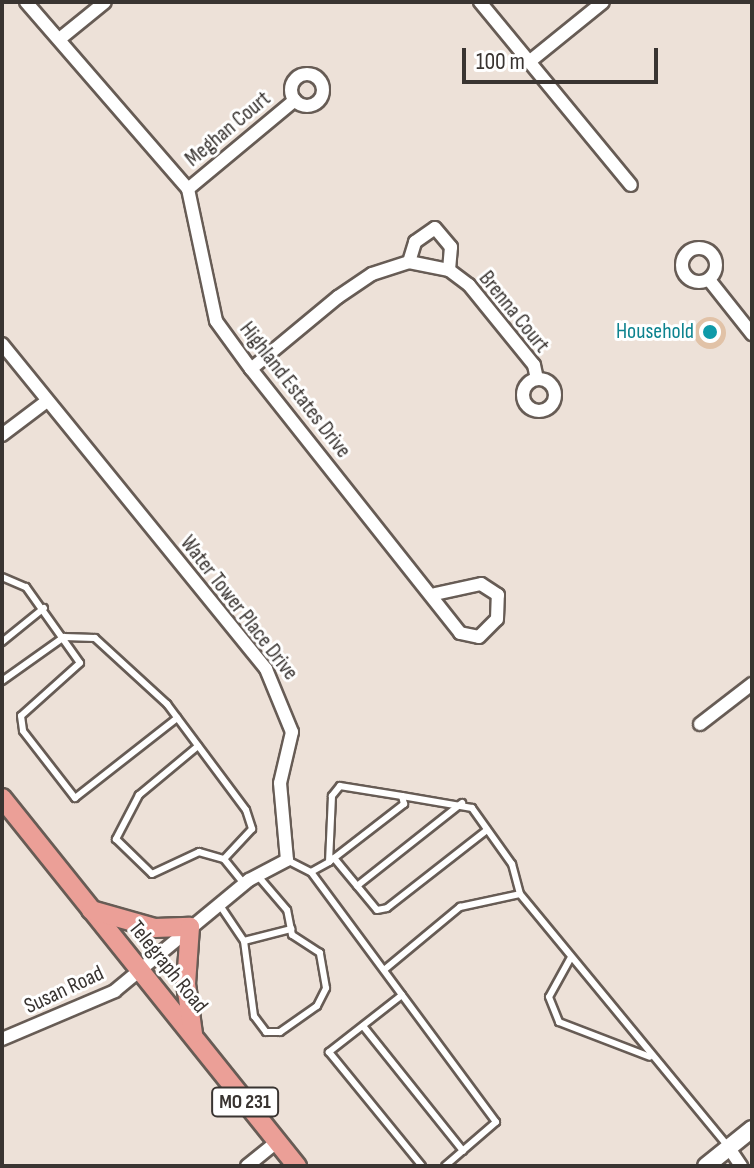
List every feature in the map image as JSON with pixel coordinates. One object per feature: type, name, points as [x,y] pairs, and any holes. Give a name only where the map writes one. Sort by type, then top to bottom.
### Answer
[{"type":"main road","name":"Telegraph Road","points":[[2,798],[297,1166]]},
{"type":"main road","points":[[91,910],[155,928],[190,927],[186,984],[193,1037]]},
{"type":"street","name":"Highland Estates Drive","points":[[26,2],[62,37],[188,189],[216,321],[251,369],[435,594],[460,633],[479,637],[497,619],[498,595],[481,584],[435,594]]},
{"type":"street","points":[[62,37],[105,2]]},
{"type":"street","points":[[480,2],[631,185]]},
{"type":"street","points":[[529,62],[603,2]]},
{"type":"street","name":"Meghan Court","points":[[188,189],[295,100]]},
{"type":"street","points":[[409,262],[415,242],[435,228],[451,247],[449,270]]},
{"type":"street","name":"Brenna Court","points":[[251,369],[338,297],[372,274],[409,262],[449,270],[482,299],[534,365],[537,379]]},
{"type":"street","points":[[710,281],[752,334]]},
{"type":"street","name":"Water Tower Place Drive","points":[[2,344],[281,692],[292,732],[280,783],[287,860]]},
{"type":"street","points":[[2,435],[47,401]]},
{"type":"street","points":[[700,724],[752,684]]},
{"type":"street","points":[[139,970],[244,884],[287,860]]},
{"type":"street","name":"Susan Road","points":[[2,1039],[99,1000],[139,970]]},
{"type":"street","points":[[706,1166],[752,1129]]},
{"type":"street","points":[[247,1166],[277,1142]]},
{"type":"street","points":[[729,1148],[741,1166]]},
{"type":"lane","points":[[2,577],[26,587],[44,608],[80,663],[26,706],[21,724],[75,798],[177,718]]},
{"type":"lane","points":[[2,642],[44,608]]},
{"type":"lane","points":[[2,681],[64,637],[95,638],[177,718],[252,829],[224,859]]},
{"type":"lane","points":[[198,746],[139,795],[116,839],[152,874],[199,852],[224,859],[244,884]]},
{"type":"lane","points":[[487,830],[387,908],[377,910],[332,860],[332,796],[340,786],[462,803],[487,830],[512,864],[520,894],[544,916],[570,959],[655,1059],[674,1076],[729,1148]]},
{"type":"lane","points":[[311,872],[332,860],[404,804],[402,796]]},
{"type":"lane","points":[[357,886],[462,803]]},
{"type":"lane","points":[[287,860],[311,872],[496,1122],[445,1166]]},
{"type":"lane","points":[[219,904],[244,941],[254,1016],[266,1032],[280,1032],[317,1006],[326,988],[320,953],[291,929],[287,910],[257,875]]},
{"type":"lane","points":[[384,970],[460,907],[520,894]]},
{"type":"lane","points":[[244,941],[291,929]]},
{"type":"lane","points":[[570,959],[549,997],[559,1022],[655,1059]]},
{"type":"lane","points":[[402,995],[329,1052],[422,1166]]},
{"type":"lane","points":[[363,1026],[463,1151]]},
{"type":"building","name":"Household","points":[[710,317],[722,321],[726,333],[722,345],[710,349],[698,345],[694,333],[698,321]]},
{"type":"place","name":"Household","points":[[710,332]]}]
